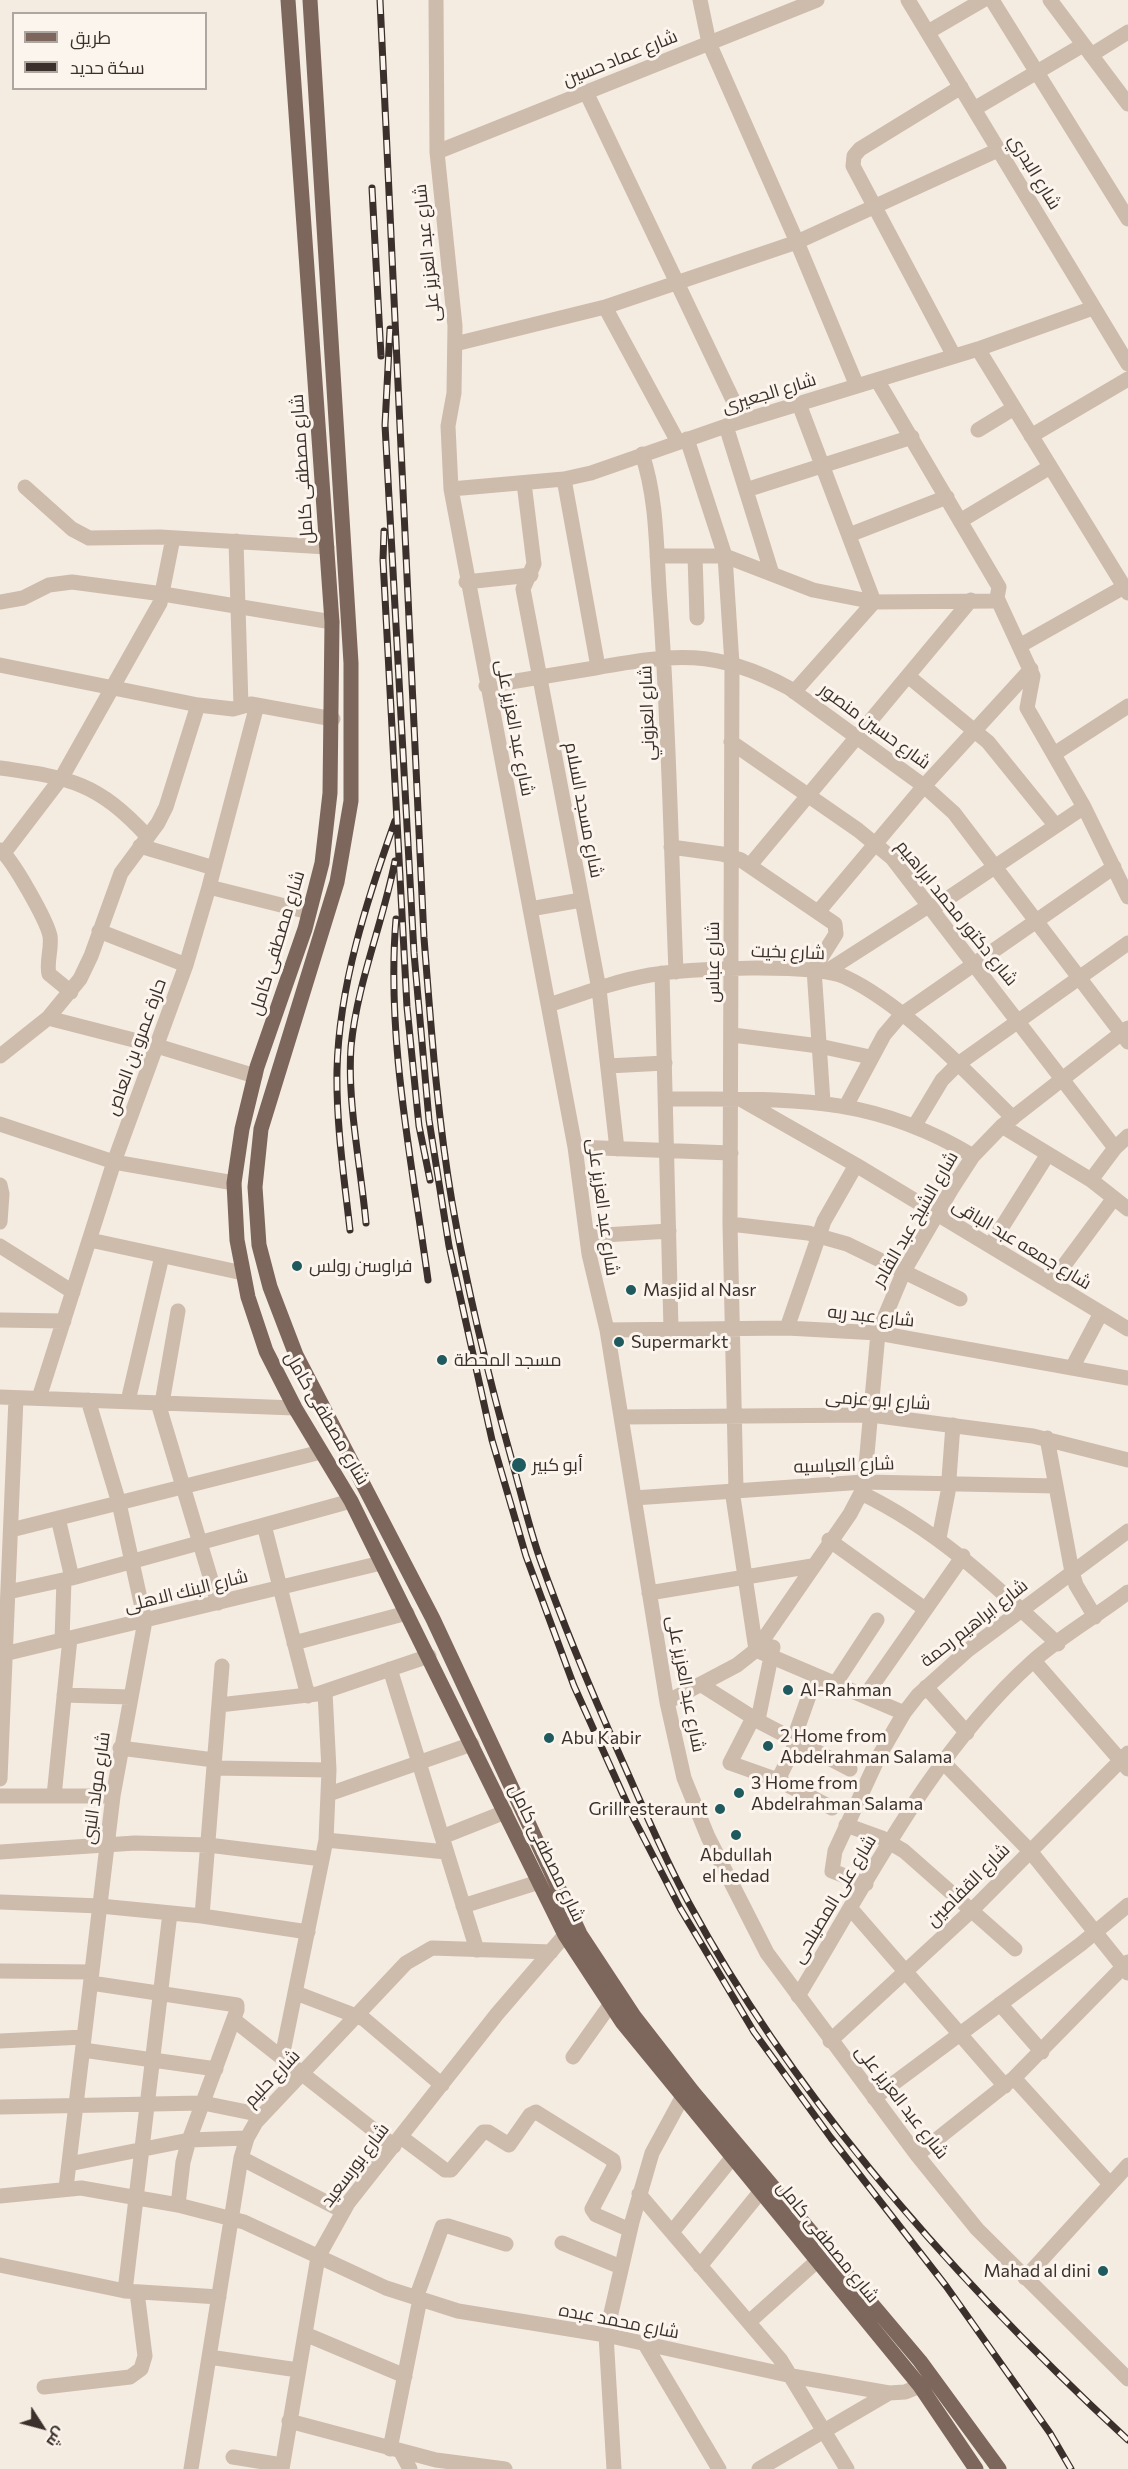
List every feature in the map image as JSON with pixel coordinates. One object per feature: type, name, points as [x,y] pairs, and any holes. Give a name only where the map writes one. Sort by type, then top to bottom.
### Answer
[{"type":"main road","name":"شارع مصطفى كامل","points":[[288,0],[332,622],[333,719],[330,793],[322,864],[309,912],[255,1076],[242,1129],[234,1183],[237,1240],[248,1297],[266,1351],[295,1408],[351,1501],[565,1935],[610,2005],[732,2158],[920,2386],[972,2467]]},
{"type":"main road","name":"شارع مصطفى كامل","points":[[310,0],[351,663],[351,801],[338,882],[261,1129],[255,1187],[259,1245],[270,1287],[296,1355],[433,1619],[580,1934],[634,2016],[693,2092],[920,2361],[999,2469]]},
{"type":"main road","points":[[291,62],[313,59]]},
{"type":"main road","points":[[301,205],[322,204]]},
{"type":"main road","points":[[308,292],[327,289]]},
{"type":"main road","points":[[321,467],[337,465]]},
{"type":"street","name":"شارع عبد العزيز على","points":[[436,0],[437,152],[455,344],[454,393],[448,426],[451,489],[466,582],[575,1148],[595,1287],[607,1330],[667,1702],[684,1778],[708,1837],[767,1953],[831,2041],[917,2155],[977,2229],[1128,2379]]},
{"type":"street","points":[[700,0],[709,43],[797,242],[857,386]]},
{"type":"street","name":"شارع عماد حسين","points":[[437,152],[817,0]]},
{"type":"street","name":"شارع البدري","points":[[908,0],[1128,364]]},
{"type":"street","points":[[928,32],[983,0]]},
{"type":"street","points":[[992,0],[1128,219]]},
{"type":"street","points":[[1050,0],[1128,104]]},
{"type":"street","points":[[974,109],[1037,72],[1128,32]]},
{"type":"street","points":[[954,356],[853,166],[854,156],[860,149],[960,87]]},
{"type":"street","points":[[586,92],[743,421]]},
{"type":"street","points":[[455,344],[605,307],[797,242],[872,205],[998,150]]},
{"type":"street","name":"شارع عباس","points":[[605,307],[683,441],[725,556],[732,663],[732,970],[737,1100],[731,1153],[730,1224],[734,1490],[756,1650]]},
{"type":"street","name":"شارع الجعيرى","points":[[451,489],[564,480],[591,473],[726,426],[978,349],[1093,308]]},
{"type":"street","points":[[978,349],[1050,466],[1121,567],[1126,590],[1021,645]]},
{"type":"street","points":[[877,380],[999,587],[997,598],[1021,645],[1034,681],[1027,708],[1084,807],[1128,897]]},
{"type":"street","points":[[1031,436],[1128,380]]},
{"type":"street","points":[[799,404],[874,602]]},
{"type":"street","points":[[978,430],[1014,408]]},
{"type":"street","points":[[726,426],[772,574]]},
{"type":"street","points":[[746,490],[912,437]]},
{"type":"street","name":"شارع العزوني","points":[[642,454],[652,496],[657,556],[664,656],[671,847],[665,1063],[671,1329]]},
{"type":"street","points":[[960,520],[1050,466]]},
{"type":"street","points":[[564,480],[598,667]]},
{"type":"street","name":"شارع مسجد السلام","points":[[524,483],[534,564],[523,589],[599,989],[617,1149]]},
{"type":"street","points":[[25,487],[72,529],[89,538],[173,538],[327,547]]},
{"type":"street","points":[[849,535],[947,497]]},
{"type":"street","points":[[71,993],[49,974],[49,932],[11,861],[2,851],[62,777],[112,688],[163,594],[173,538]]},
{"type":"street","name":"حارة عمرو بن العاص","points":[[39,1398],[114,1162],[186,965],[214,868],[249,705],[237,606],[236,541]]},
{"type":"street","points":[[657,556],[725,556],[813,590],[874,602],[993,601],[997,598]]},
{"type":"street","points":[[695,556],[697,618]]},
{"type":"street","points":[[466,582],[531,575]]},
{"type":"street","points":[[0,602],[23,598],[61,582],[163,594],[332,622]]},
{"type":"street","points":[[751,864],[971,600]]},
{"type":"street","points":[[794,692],[874,602]]},
{"type":"street","name":"شارع حسين منصور","points":[[486,686],[664,656],[707,658],[732,663],[770,677],[924,786],[954,813],[1079,977],[1126,1034]]},
{"type":"street","points":[[0,665],[198,705],[233,709],[249,705],[333,719]]},
{"type":"street","points":[[818,912],[924,786],[1031,669]]},
{"type":"street","points":[[908,676],[975,729],[1056,826]]},
{"type":"street","points":[[0,1056],[48,1018],[71,993],[91,956],[121,873],[144,842],[173,790],[198,705]]},
{"type":"street","points":[[1054,754],[1128,706]]},
{"type":"street","name":"شارع دكتور محمد ابراهيم","points":[[731,742],[892,858],[1115,1148]]},
{"type":"street","points":[[0,768],[75,781],[107,799],[144,842],[214,868]]},
{"type":"street","points":[[820,970],[931,907],[1084,807]]},
{"type":"street","points":[[671,847],[731,856],[751,864],[835,924],[836,934],[820,970],[819,1046],[823,1102]]},
{"type":"street","points":[[846,1106],[870,1057],[884,1035],[901,1015],[1114,867]]},
{"type":"street","points":[[209,887],[309,912]]},
{"type":"street","points":[[530,909],[581,900]]},
{"type":"street","points":[[99,931],[186,965]]},
{"type":"street","points":[[915,1125],[942,1080],[958,1064],[1128,943]]},
{"type":"street","name":"شارع بخيت","points":[[549,1005],[599,989],[669,972],[820,970],[844,977],[869,991],[901,1015],[958,1064],[1008,1122],[1048,1154],[1090,1180],[1128,1209]]},
{"type":"street","points":[[48,1018],[157,1046],[255,1076]]},
{"type":"street","name":"شارع الشيخ عبد القادر","points":[[667,1702],[737,1665],[756,1650],[850,1514],[863,1488],[878,1333],[904,1271],[973,1156],[1008,1122],[1062,1079],[1126,1034]]},
{"type":"street","points":[[733,1035],[819,1046],[870,1057]]},
{"type":"street","points":[[608,1066],[665,1063]]},
{"type":"street","points":[[667,1099],[823,1102],[846,1106],[915,1125],[973,1156]]},
{"type":"street","name":"شارع جمعه عبد الباقى","points":[[737,1100],[856,1165],[1128,1329]]},
{"type":"street","points":[[0,1124],[114,1162],[234,1183]]},
{"type":"street","points":[[1090,1180],[1115,1148],[1128,1136]]},
{"type":"street","points":[[575,1148],[731,1153]]},
{"type":"street","points":[[990,1246],[1048,1154]]},
{"type":"street","points":[[787,1328],[818,1235],[856,1165]]},
{"type":"street","points":[[0,1185],[2,1194],[0,1222]]},
{"type":"street","points":[[1051,1283],[1114,1198]]},
{"type":"street","points":[[730,1224],[818,1235],[848,1244],[960,1299]]},
{"type":"street","points":[[588,1236],[669,1231]]},
{"type":"street","points":[[90,1240],[243,1273]]},
{"type":"street","points":[[0,1246],[73,1292]]},
{"type":"street","points":[[128,1401],[162,1256]]},
{"type":"street","points":[[178,1311],[160,1403],[218,1603]]},
{"type":"street","points":[[1072,1368],[1101,1313]]},
{"type":"street","points":[[0,1320],[64,1321]]},
{"type":"street","name":"شارع عبد ربه","points":[[607,1330],[787,1328],[878,1333],[1128,1378]]},
{"type":"street","points":[[0,1397],[295,1408]]},
{"type":"street","points":[[0,1779],[3,1655],[11,1530],[6,1473],[16,1398]]},
{"type":"street","name":"شارع مولد النبى","points":[[66,2188],[113,1796],[145,1621],[119,1503],[88,1400]]},
{"type":"street","name":"شارع ابو عزمى","points":[[622,1417],[870,1415],[1047,1438],[1128,1460]]},
{"type":"street","points":[[939,1538],[949,1482],[953,1425]]},
{"type":"street","points":[[1047,1438],[1071,1572],[1095,1617]]},
{"type":"street","points":[[11,1530],[321,1452]]},
{"type":"street","name":"شارع العباسيه","points":[[634,1498],[734,1490],[863,1488],[949,1482],[1056,1486]]},
{"type":"street","points":[[863,1488],[963,1556],[1058,1644]]},
{"type":"street","points":[[8,1592],[68,1579],[351,1501]]},
{"type":"street","points":[[54,1796],[64,1695],[68,1579],[58,1518]]},
{"type":"street","points":[[264,1525],[308,1696]]},
{"type":"street","name":"شارع ابراهيم رحمة","points":[[866,1884],[832,1871],[835,1851],[879,1756],[904,1713],[926,1687],[961,1655],[1127,1527]]},
{"type":"street","points":[[830,1540],[925,1609]]},
{"type":"street","points":[[865,1696],[963,1556]]},
{"type":"street","name":"شارع البنك الاهلى","points":[[3,1655],[381,1563]]},
{"type":"street","points":[[649,1593],[812,1566]]},
{"type":"street","name":"شارع على المصيلحى","points":[[798,1996],[942,1761],[1034,1661],[1128,1592]]},
{"type":"street","points":[[294,1643],[407,1613]]},
{"type":"street","points":[[835,1684],[877,1620]]},
{"type":"street","points":[[774,1626],[773,1657],[755,1719],[730,1763],[778,1780],[832,1808]]},
{"type":"street","points":[[756,1650],[904,1713]]},
{"type":"street","points":[[219,1705],[308,1696],[429,1656]]},
{"type":"street","points":[[1034,1661],[1126,1761]]},
{"type":"street","points":[[202,1916],[222,1666]]},
{"type":"street","points":[[390,1669],[477,1950]]},
{"type":"street","points":[[778,1780],[795,1739],[816,1676]]},
{"type":"street","points":[[699,1684],[755,1719],[850,1769]]},
{"type":"street","points":[[926,1687],[967,1733]]},
{"type":"street","points":[[282,2057],[326,1840],[329,1770],[325,1692]]},
{"type":"street","points":[[64,1695],[130,1697]]},
{"type":"street","points":[[329,1794],[472,1744]]},
{"type":"street","points":[[120,1748],[214,1764],[329,1770]]},
{"type":"street","points":[[917,2155],[1010,2082],[1126,1967],[1030,1851],[942,1761]]},
{"type":"street","name":"شارع القفاصين","points":[[831,2041],[971,1911],[1030,1851],[1126,1761]]},
{"type":"street","points":[[0,1796],[113,1796]]},
{"type":"street","points":[[442,1837],[505,1812]]},
{"type":"street","points":[[846,1825],[891,1842],[1015,1949]]},
{"type":"street","points":[[326,1840],[446,1852]]},
{"type":"street","points":[[0,1852],[109,1843],[208,1845],[322,1859]]},
{"type":"street","points":[[463,1906],[539,1882]]},
{"type":"street","points":[[0,1902],[100,1906],[202,1916],[308,1932]]},
{"type":"street","points":[[874,2098],[1096,1933],[1128,1905]]},
{"type":"street","points":[[851,1909],[960,2034],[1110,2184]]},
{"type":"street","points":[[44,2387],[130,2377],[141,2369],[145,2356],[131,2291],[136,2197],[170,1913]]},
{"type":"street","name":"شارع بورسعيد","points":[[282,2467],[318,2257],[343,2211],[442,2085],[565,1935]]},
{"type":"street","name":"شارع حليم","points":[[191,2469],[241,2158],[247,2138],[262,2115],[304,2074],[406,1964],[422,1952],[432,1948],[551,1952]]},
{"type":"street","points":[[0,1971],[92,1977],[161,1993],[231,2002],[238,2007],[189,2140],[183,2162],[178,2205]]},
{"type":"street","points":[[296,1993],[358,2015],[376,2027],[442,2085]]},
{"type":"street","points":[[1000,2004],[1042,2052]]},
{"type":"street","points":[[573,2057],[610,2005]]},
{"type":"street","points":[[234,2020],[397,2141],[445,2170],[451,2170],[483,2132],[488,2132],[509,2145],[530,2115],[536,2112],[614,2160],[614,2167],[592,2209],[596,2215],[630,2230]]},
{"type":"street","points":[[0,2041],[84,2044],[152,2061],[216,2069]]},
{"type":"street","points":[[614,2469],[606,2335],[639,2194],[652,2153],[683,2096]]},
{"type":"street","points":[[0,2107],[203,2103],[262,2115]]},
{"type":"street","points":[[69,2164],[189,2140],[247,2138]]},
{"type":"street","points":[[241,2158],[343,2211]]},
{"type":"street","points":[[672,2232],[732,2158]]},
{"type":"street","points":[[1024,2278],[1128,2165]]},
{"type":"street","name":"شارع محمد عبده","points":[[0,2196],[66,2188],[178,2205],[257,2227],[386,2288],[458,2311],[606,2335],[646,2346],[792,2376],[889,2393],[905,2392],[920,2386]]},
{"type":"street","points":[[700,2266],[761,2191]]},
{"type":"street","points":[[639,2194],[749,2322],[792,2376],[847,2469]]},
{"type":"street","points":[[410,2469],[395,2450],[418,2299],[442,2227],[448,2226],[506,2244]]},
{"type":"street","points":[[562,2243],[621,2266]]},
{"type":"street","points":[[749,2322],[818,2261]]},
{"type":"street","points":[[0,2265],[131,2291],[219,2297]]},
{"type":"street","points":[[305,2334],[405,2376]]},
{"type":"street","points":[[646,2346],[719,2469]]},
{"type":"street","points":[[209,2357],[298,2370]]},
{"type":"street","points":[[759,2469],[889,2393]]},
{"type":"street","points":[[290,2421],[436,2460],[505,2469]]},
{"type":"street","points":[[233,2457],[282,2467]]},
{"type":"railway","points":[[380,0],[424,938],[435,1070],[442,1136],[464,1267],[532,1535],[579,1660],[671,1869],[734,1980],[781,2052],[833,2122],[945,2256],[1005,2320],[1128,2440]]},
{"type":"railway","points":[[372,188],[381,356]]},
{"type":"railway","points":[[390,329],[385,425],[414,953],[429,1120],[449,1246],[492,1440],[526,1556],[574,1686],[634,1819],[680,1908],[754,2032],[831,2138],[946,2286],[1050,2433],[1071,2469]]},
{"type":"railway","points":[[384,531],[383,560],[407,1007],[419,1126],[430,1180]]},
{"type":"railway","points":[[350,1230],[338,1110],[339,1038],[356,943],[395,821]]},
{"type":"railway","points":[[366,1223],[351,1090],[351,1047],[364,976],[395,861]]},
{"type":"railway","points":[[396,919],[395,1009],[402,1100],[428,1280]]},
{"type":"place","name":"فراوسن رولس","points":[[297,1266]]},
{"type":"place","name":"Masjid al Nasr","points":[[631,1290]]},
{"type":"place","name":"Supermarkt","points":[[619,1342]]},
{"type":"place","name":"مسجد المحطة","points":[[442,1360]]},
{"type":"place","name":"أبو كبير","points":[[519,1465]]},
{"type":"place","name":"Al-Rahman","points":[[788,1690]]},
{"type":"place","name":"Abu Kabir","points":[[549,1738]]},
{"type":"place","name":"2 Home from Abdelrahman Salama","points":[[768,1746]]},
{"type":"place","name":"3 Home from Abdelrahman Salama","points":[[739,1793]]},
{"type":"place","name":"Grillresteraunt","points":[[720,1809]]},
{"type":"place","name":"Abdullah el hedad","points":[[736,1835]]},
{"type":"place","name":"Mahad al dini","points":[[1103,2271]]}]
